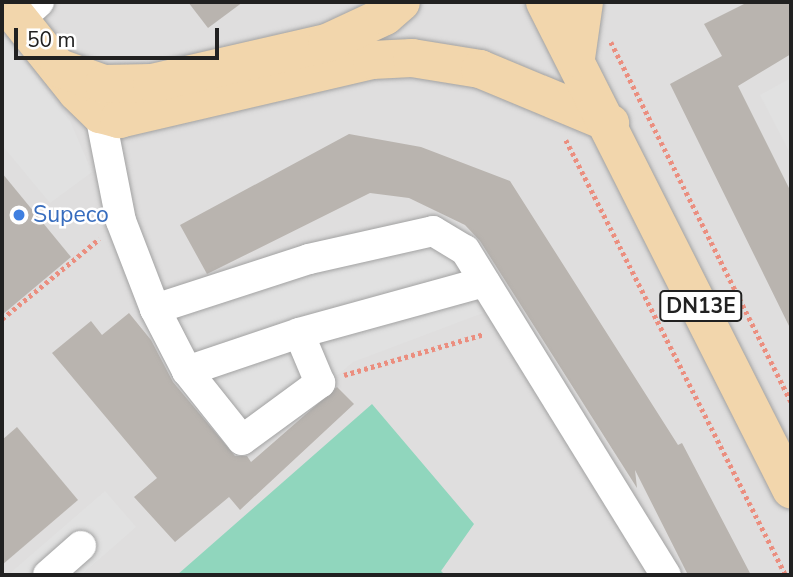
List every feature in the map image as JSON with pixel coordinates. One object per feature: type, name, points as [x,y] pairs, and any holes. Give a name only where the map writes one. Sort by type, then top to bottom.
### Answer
[{"type":"main road","points":[[57,67],[104,84],[152,83],[340,38],[385,16],[401,2]]},
{"type":"main road","name":"DN13E","points":[[545,2],[610,123],[791,489]]},
{"type":"main road","points":[[576,58],[584,2]]},
{"type":"main road","points":[[21,8],[57,67],[100,114],[119,120],[141,117],[339,67],[412,58],[480,69],[610,123]]},
{"type":"street","points":[[100,114],[121,221],[155,309],[187,371],[242,440],[320,383],[299,333]]},
{"type":"street","points":[[155,309],[309,259],[433,231],[466,250],[666,575]]},
{"type":"street","points":[[187,371],[299,333],[484,282]]},
{"type":"street","points":[[48,575],[81,547]]},
{"type":"path","points":[[610,39],[791,401]]},
{"type":"path","points":[[543,95],[786,575]]},
{"type":"path","points":[[2,319],[121,221]]},
{"type":"path","points":[[320,383],[512,325]]},
{"type":"shaded area","points":[[2,2],[791,2],[791,575],[2,575]]},
{"type":"shaded area","points":[[2,32],[70,121],[92,172],[50,203],[2,145]]},
{"type":"shaded area","points":[[791,78],[791,155],[760,95]]},
{"type":"shaded area","points":[[427,220],[483,313],[353,362],[239,457],[135,303]]},
{"type":"shaded area","points":[[105,491],[136,527],[81,575],[8,575]]},
{"type":"green space","points":[[372,404],[474,524],[441,571],[445,575],[177,575]]},
{"type":"building","points":[[188,2],[243,2],[208,28]]},
{"type":"building","points":[[748,2],[791,2],[791,54],[738,86],[791,192],[791,330],[670,84],[722,56],[704,24]]},
{"type":"building","points":[[349,134],[421,147],[510,181],[678,445],[682,443],[751,575],[688,575],[635,470],[637,488],[480,241],[465,225],[409,198],[370,193],[207,274],[180,225]]},
{"type":"building","name":"Supeco","points":[[2,173],[71,257],[2,315]]},
{"type":"building","points":[[129,313],[151,340],[173,382],[235,456],[247,456],[251,462],[337,387],[354,404],[240,510],[229,497],[175,542],[134,497],[157,478],[52,353],[91,321],[102,335]]},
{"type":"building","points":[[17,427],[78,500],[2,565],[2,440]]},
{"type":"place","name":"Supeco","points":[[19,215]]}]
